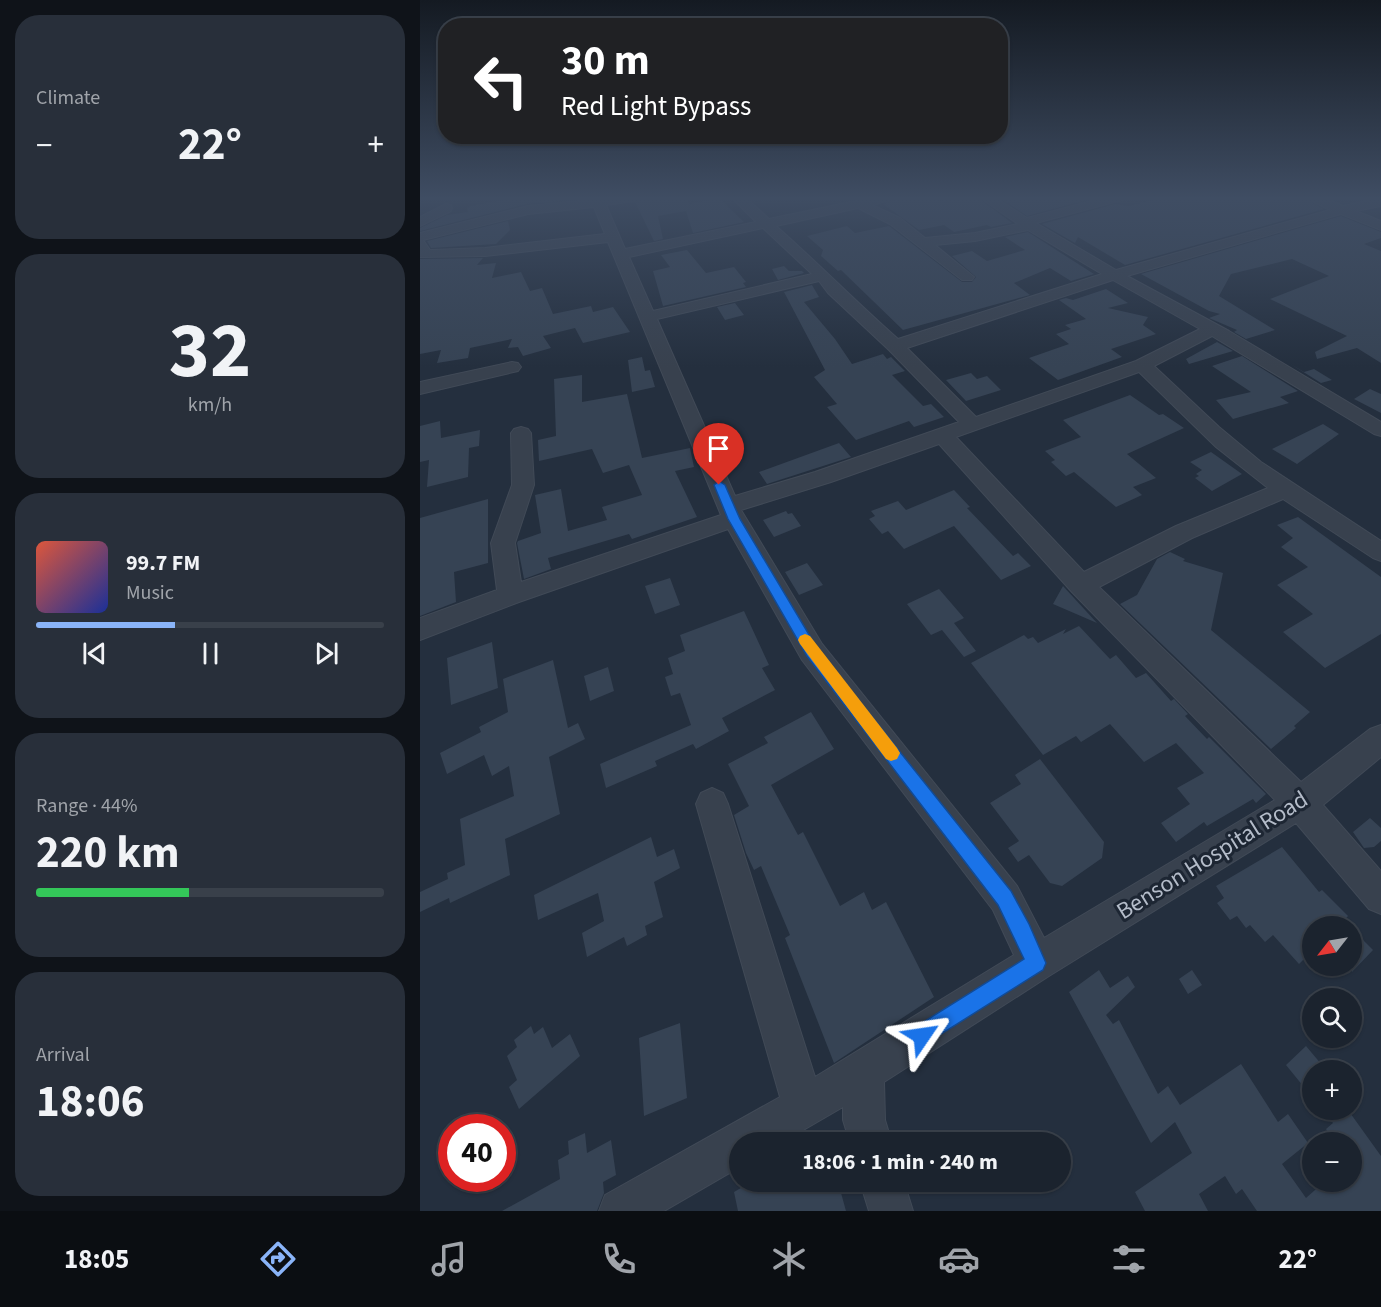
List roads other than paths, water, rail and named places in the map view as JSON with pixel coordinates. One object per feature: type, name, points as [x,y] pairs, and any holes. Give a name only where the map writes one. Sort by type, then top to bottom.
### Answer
[{"type":"street","points":[[425,254],[446,254]]},
{"type":"street","points":[[620,254],[731,513],[812,652],[1005,898],[1023,931],[1036,963]]},
{"type":"street","points":[[798,254],[895,346],[971,423]]},
{"type":"street","points":[[939,254],[967,277]]},
{"type":"street","points":[[1078,254],[1212,329],[1381,430]]},
{"type":"street","points":[[895,346],[1114,275],[1189,254]]},
{"type":"street","points":[[646,317],[822,276]]},
{"type":"street","points":[[420,628],[971,423],[1142,365],[1212,329]]},
{"type":"street","points":[[1142,365],[1196,415],[1206,429],[1237,455],[1381,552]]},
{"type":"street","points":[[420,388],[512,367]]},
{"type":"street","points":[[510,595],[503,543],[523,485],[521,433]]},
{"type":"street","points":[[941,434],[1081,585],[1300,803],[1381,897]]},
{"type":"street","points":[[1081,585],[1184,532],[1285,489]]},
{"type":"street","name":"Benson Hospital Road","points":[[760,1132],[864,1072],[1036,963],[1300,803],[1381,739]]},
{"type":"street","points":[[712,804],[804,1107]]},
{"type":"street","points":[[864,1072],[864,1120],[868,1132]]},
{"type":"street","name":"Benson Hospital Road","points":[[621,1211],[729,1149]]},
{"type":"street","points":[[885,1192],[891,1211]]}]
